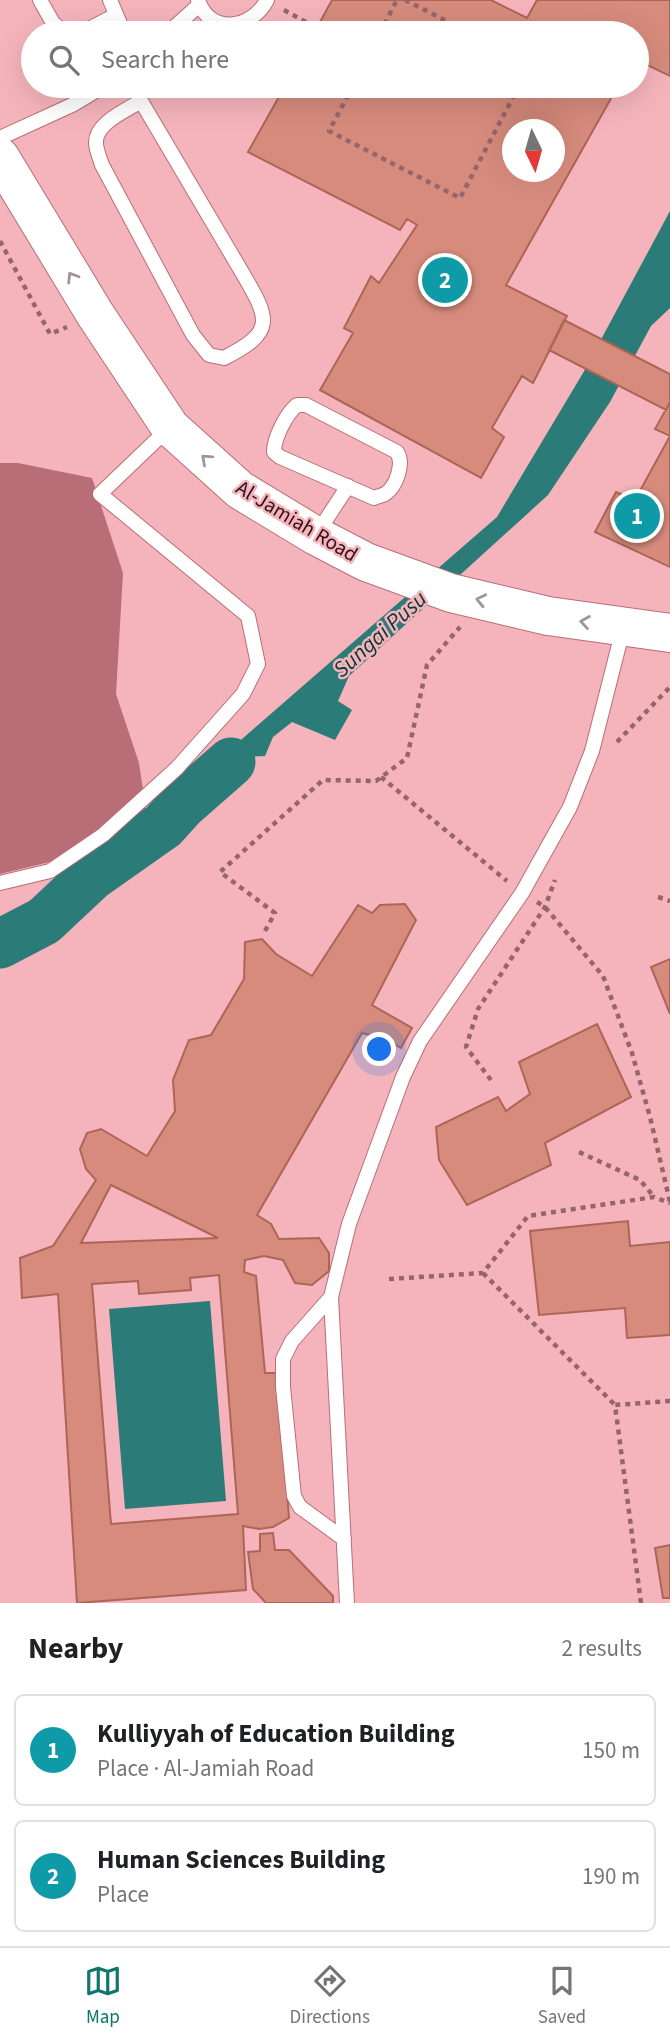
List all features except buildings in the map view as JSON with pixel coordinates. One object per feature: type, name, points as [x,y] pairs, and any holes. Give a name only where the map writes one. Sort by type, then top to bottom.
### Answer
[{"type":"street","name":"Al-Jamiah Road","points":[[0,157],[95,314],[170,427],[240,490],[316,536],[366,562],[451,593],[548,616],[670,633]]},
{"type":"lane","points":[[40,0],[51,21]]},
{"type":"lane","points":[[110,0],[119,21]]},
{"type":"lane","points":[[248,21],[261,11],[267,0]]},
{"type":"lane","points":[[180,21],[199,2],[207,15],[216,21]]},
{"type":"lane","points":[[104,21],[116,15]]},
{"type":"lane","points":[[0,138],[84,98]]},
{"type":"lane","points":[[139,98],[141,101],[260,302],[264,323],[258,337],[224,358],[209,355],[193,335],[102,165],[95,144],[101,127],[141,101]]},
{"type":"lane","points":[[297,405],[306,405],[397,452],[401,465],[385,494],[374,498],[348,486],[274,452],[274,444],[297,405]]},
{"type":"lane","points":[[0,883],[50,871],[103,835],[177,768],[243,694],[258,664],[248,616],[100,494],[170,427]]},
{"type":"lane","points":[[316,536],[348,486]]},
{"type":"lane","points":[[347,1603],[331,1297],[349,1224],[403,1077],[420,1041],[522,893],[570,807],[592,751],[623,628]]},
{"type":"lane","points":[[331,1297],[292,1340],[283,1359],[282,1387],[294,1496],[300,1507],[344,1539]]},
{"type":"path","points":[[267,0],[305,21]]},
{"type":"path","points":[[386,21],[397,0]]},
{"type":"path","points":[[405,0],[446,21]]},
{"type":"path","points":[[347,98],[329,131],[460,198],[513,98]]},
{"type":"path","points":[[0,241],[50,334],[95,314]]},
{"type":"path","points":[[265,932],[275,912],[220,873],[323,780],[376,781],[407,758],[427,665],[463,623]]},
{"type":"path","points":[[381,777],[522,893],[545,908],[603,976],[635,1065],[670,1203]]},
{"type":"path","points":[[659,897],[670,901]]},
{"type":"path","points":[[579,1152],[640,1181],[654,1197],[670,1203]]},
{"type":"path","points":[[389,1279],[483,1273],[528,1216],[654,1197]]},
{"type":"path","points":[[483,1273],[615,1405],[641,1603]]},
{"type":"path","points":[[615,1405],[670,1401]]},
{"type":"shaded area","points":[[0,463],[18,463],[92,478],[123,573],[116,694],[139,763],[147,816],[91,852],[0,874]]},
{"type":"water","points":[[670,211],[670,308],[651,326],[610,402],[548,495],[349,676],[338,701],[352,710],[335,740],[292,722],[273,737],[265,756],[240,757],[191,810],[172,800],[497,517],[583,373]]},
{"type":"water","points":[[210,1301],[226,1501],[125,1509],[109,1309]]},
{"type":"waterway","name":"Sungai Pusu","points":[[0,944],[44,921],[92,876],[163,826],[182,805],[231,762]]},
{"type":"place","name":"Human Sciences Building","points":[[445,280]]},
{"type":"place","name":"Kulliyyah of Education Building","points":[[637,516]]}]
